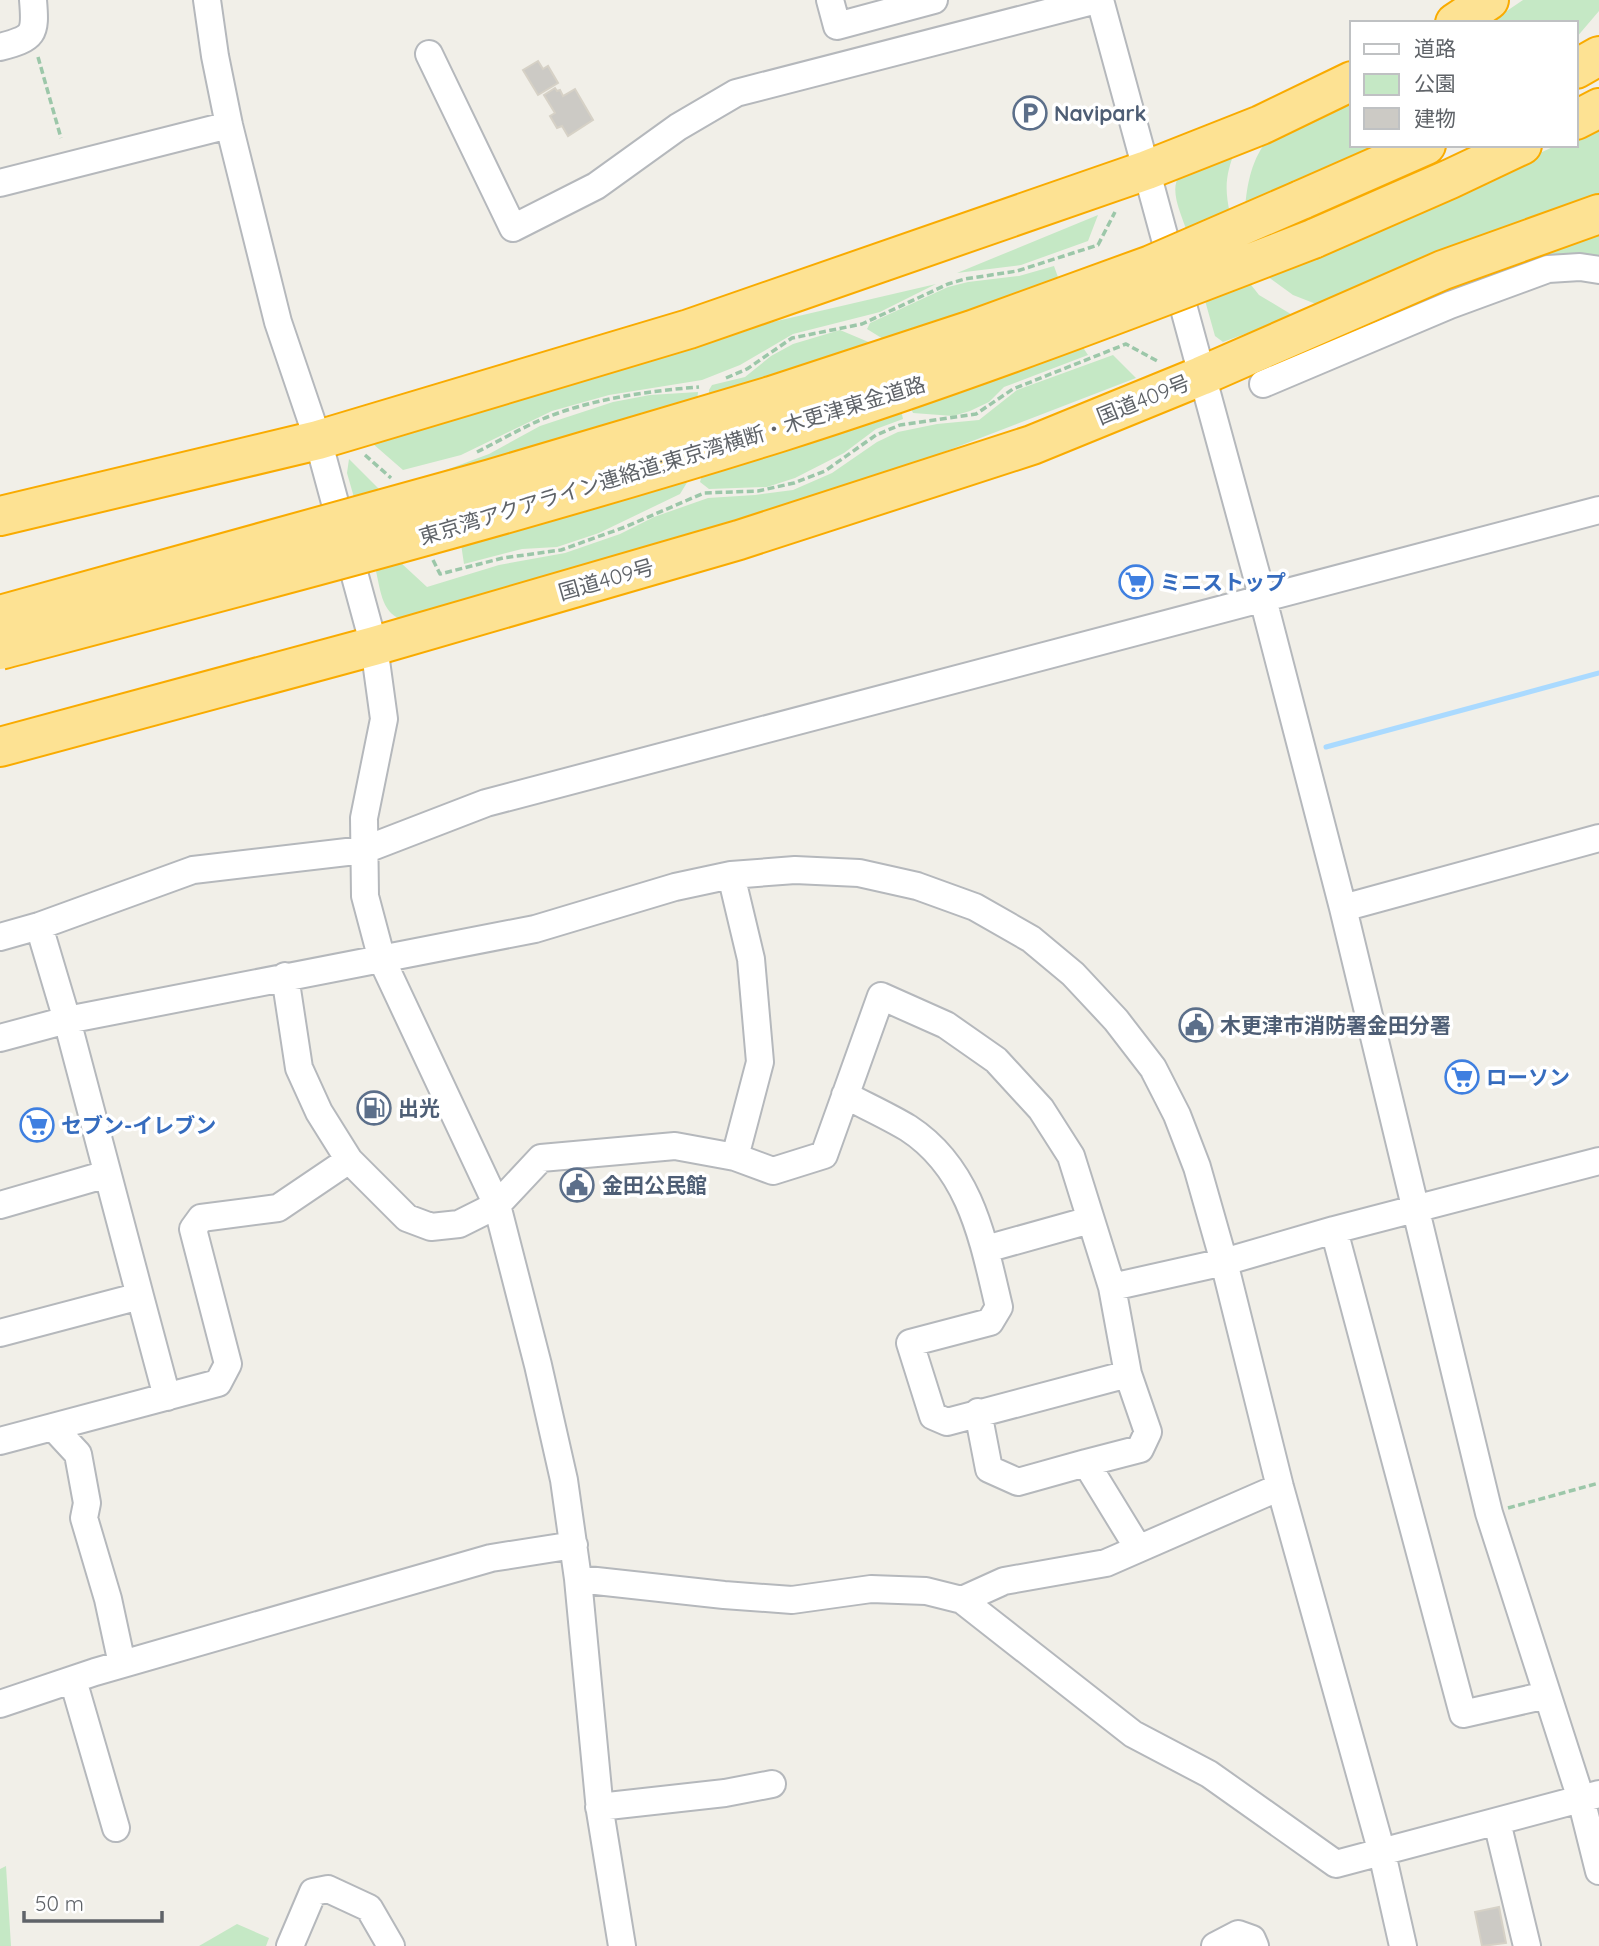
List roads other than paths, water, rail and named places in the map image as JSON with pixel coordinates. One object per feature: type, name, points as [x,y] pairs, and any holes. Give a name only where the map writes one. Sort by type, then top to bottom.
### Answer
[{"type":"highway","points":[[1458,21],[1489,0]]},
{"type":"highway","points":[[1578,68],[1599,57]]},
{"type":"highway","points":[[0,516],[334,435],[689,329],[1147,170],[1261,125],[1350,82]]},
{"type":"highway","points":[[1578,119],[1599,108]]},
{"type":"highway","name":"東京湾アクアライン連絡道;東京湾横断・木更津東金道路","points":[[0,615],[478,483],[771,396],[972,330],[1138,270],[1421,147]]},
{"type":"highway","name":"東京湾アクアライン連絡道;東京湾横断・木更津東金道路","points":[[0,650],[502,515],[780,432],[982,364],[1313,239],[1450,180],[1518,147]]},
{"type":"highway","name":"国道409号","points":[[0,747],[374,646],[738,540],[1032,445],[1443,270],[1599,214]]},
{"type":"street","points":[[0,47],[24,41],[32,34],[35,24],[33,0]]},
{"type":"street","points":[[207,0],[229,125],[278,322],[334,435],[374,646],[384,719],[364,818],[365,896],[382,960],[496,1205],[541,1378],[564,1480],[578,1579],[599,1807],[622,1946]]},
{"type":"street","points":[[830,0],[837,26],[934,0]]},
{"type":"street","points":[[429,54],[513,228],[596,186],[678,127],[736,93],[1098,0],[1147,170],[1185,382],[1263,598],[1343,908],[1489,1513],[1546,1695],[1590,1796],[1599,1871]]},
{"type":"street","points":[[0,183],[229,125]]},
{"type":"street","points":[[1263,384],[1450,305],[1548,269],[1580,267],[1599,270]]},
{"type":"street","points":[[0,937],[39,926],[193,870],[364,850],[486,803],[1599,510]]},
{"type":"street","points":[[1343,908],[1599,838]]},
{"type":"street","points":[[0,1038],[67,1020],[536,929],[674,887],[731,875],[794,870],[859,873],[917,886],[975,907],[1031,939],[1073,974],[1116,1020],[1153,1068],[1177,1115],[1197,1167],[1280,1487],[1382,1853],[1403,1946]]},
{"type":"street","points":[[731,875],[751,959],[760,1062],[735,1157]]},
{"type":"street","points":[[39,926],[67,1020],[167,1396]]},
{"type":"street","points":[[285,976],[299,1068],[319,1112],[349,1160],[407,1218],[431,1227],[460,1224],[496,1205],[541,1158],[675,1146],[735,1157],[773,1171],[824,1155],[881,996],[946,1025],[996,1059],[1041,1108],[1071,1156],[1112,1287],[1128,1374],[1148,1432],[1140,1449],[1018,1482],[989,1469],[978,1412]]},
{"type":"street","points":[[845,1095],[909,1129],[943,1158],[967,1194],[986,1249],[999,1307],[990,1322],[910,1343],[933,1416],[947,1422],[1128,1374]]},
{"type":"street","points":[[0,1441],[218,1383],[228,1364],[192,1229],[201,1218],[278,1208],[349,1160]]},
{"type":"street","points":[[1112,1287],[1223,1262],[1334,1230],[1599,1161]]},
{"type":"street","points":[[0,1205],[107,1174]]},
{"type":"street","points":[[986,1249],[1090,1220]]},
{"type":"street","points":[[1334,1230],[1463,1714],[1546,1695]]},
{"type":"street","points":[[0,1333],[140,1296]]},
{"type":"street","points":[[53,1427],[78,1454],[87,1503],[83,1518],[108,1599],[122,1664]]},
{"type":"street","points":[[1086,1463],[1138,1548]]},
{"type":"street","points":[[961,1600],[1004,1581],[1106,1563],[1280,1487]]},
{"type":"street","points":[[0,1704],[122,1664],[491,1558],[574,1545]]},
{"type":"street","points":[[578,1579],[792,1600],[871,1589],[926,1591],[961,1600],[1133,1734],[1209,1774],[1336,1864],[1590,1796]]},
{"type":"street","points":[[73,1679],[116,1828]]},
{"type":"street","points":[[599,1807],[725,1793],[772,1784]]},
{"type":"street","points":[[1497,1822],[1527,1946]]},
{"type":"street","points":[[290,1946],[313,1892],[328,1889],[369,1908],[391,1946]]},
{"type":"street","points":[[1216,1946],[1238,1934],[1252,1939],[1255,1946]]},
{"type":"waterway","points":[[1326,747],[1599,673]]},
{"type":"place","name":"Navipark","points":[[1030,113]]},
{"type":"place","name":"ミニストップ","points":[[1136,582]]},
{"type":"place","name":"木更津市消防署金田分署","points":[[1196,1025]]},
{"type":"place","name":"ローソン","points":[[1462,1077]]},
{"type":"place","name":"出光","points":[[374,1108]]},
{"type":"place","name":"セブン-イレブン","points":[[37,1125]]},
{"type":"place","name":"金田公民館","points":[[577,1185]]}]
